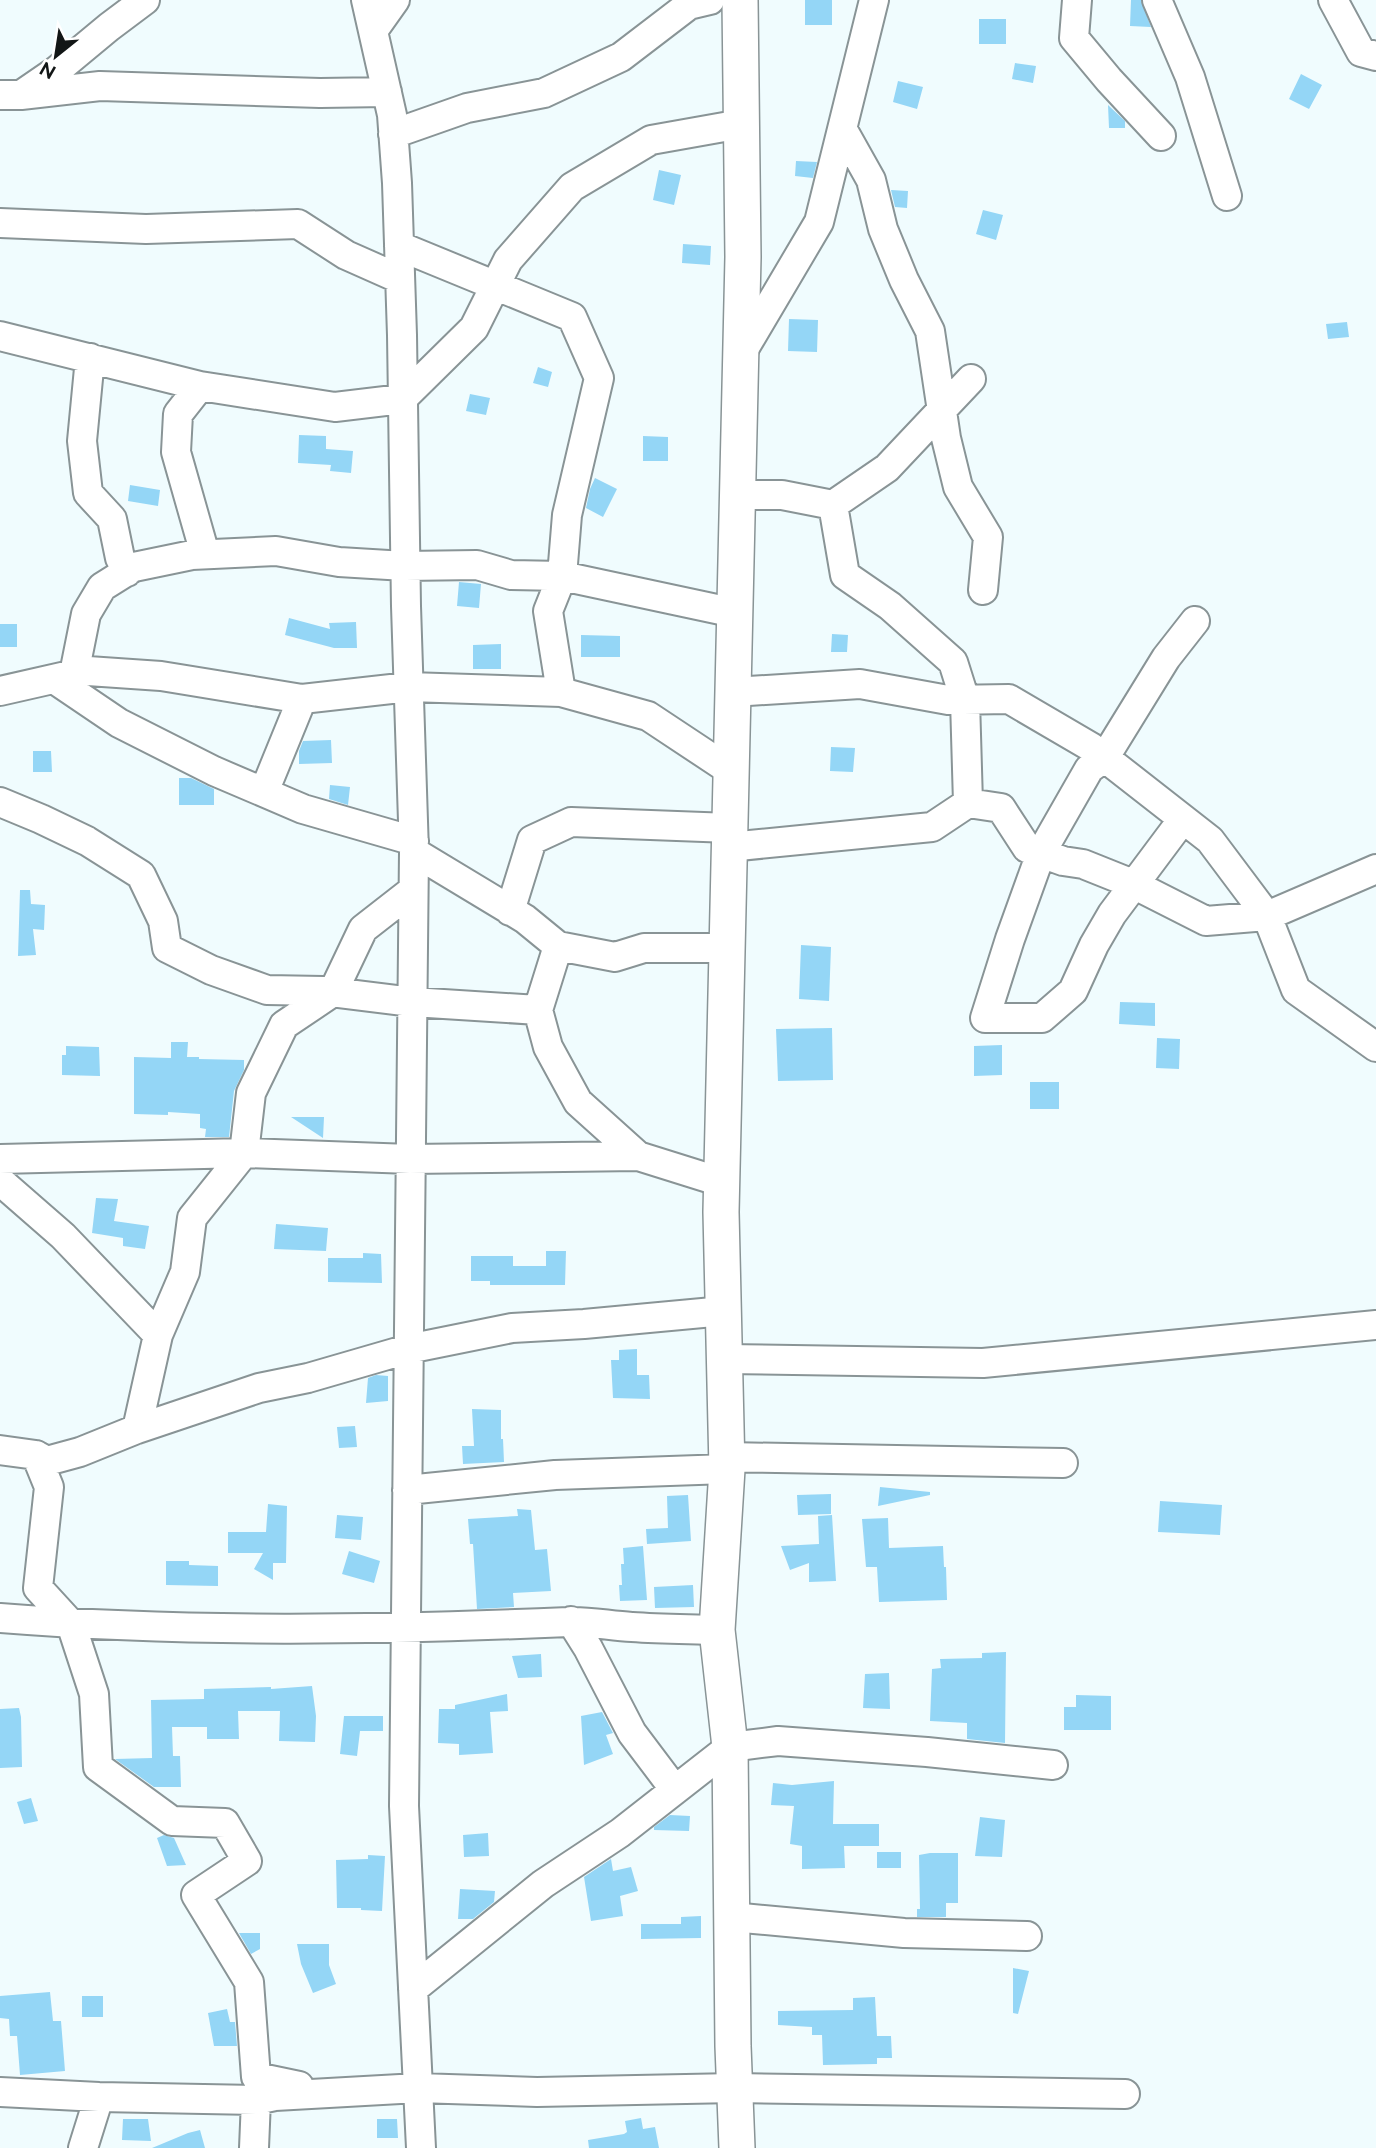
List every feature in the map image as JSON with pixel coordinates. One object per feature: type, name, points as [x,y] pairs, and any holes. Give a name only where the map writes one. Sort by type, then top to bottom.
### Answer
[{"type":"main road","points":[[737,2148],[730,1747],[717,1630],[727,1463],[721,1182],[743,257],[740,0]]},
{"type":"street","points":[[11,95],[56,71],[145,0]]},
{"type":"street","points":[[366,0],[387,92],[393,134],[400,279],[414,846],[404,1806],[421,2148]]},
{"type":"street","points":[[373,31],[395,0]]},
{"type":"street","points":[[393,134],[467,108],[544,93],[621,57],[689,5],[710,0]]},
{"type":"street","points":[[741,354],[819,222],[874,0]]},
{"type":"street","points":[[1077,0],[1074,37],[1161,136]]},
{"type":"street","points":[[1157,0],[1190,78],[1227,196]]},
{"type":"street","points":[[1333,0],[1361,52],[1376,56]]},
{"type":"street","points":[[11,95],[100,86],[320,93],[387,92]]},
{"type":"street","points":[[0,336],[200,386],[335,407],[402,399],[474,328],[508,260],[572,187],[651,140],[741,124]]},
{"type":"street","points":[[843,130],[870,180],[883,229],[904,280],[930,331],[946,438],[958,487],[988,537],[984,590]]},
{"type":"street","points":[[0,223],[146,229],[298,224],[346,255],[400,279]]},
{"type":"street","points":[[399,246],[572,317],[599,378],[567,515],[562,576],[548,611],[561,692]]},
{"type":"street","points":[[90,358],[82,441],[88,493],[112,520],[120,558],[127,572]]},
{"type":"street","points":[[738,495],[782,495],[833,505],[887,468],[971,379]]},
{"type":"street","points":[[200,386],[178,414],[176,452],[205,554]]},
{"type":"street","points":[[833,505],[845,575],[890,606],[953,662],[965,700],[968,803]]},
{"type":"street","points":[[64,676],[86,614],[102,587],[145,565],[192,555],[276,551],[339,562],[405,566],[477,565],[511,575],[562,576],[735,612]]},
{"type":"street","points":[[1183,819],[1112,914],[1073,991],[1042,1018],[985,1018],[1041,853],[1089,769],[1105,757],[1166,658],[1195,621]]},
{"type":"street","points":[[0,691],[88,671],[161,676],[302,699],[409,687],[561,692],[649,716],[731,771]]},
{"type":"street","points":[[64,676],[119,723],[214,771],[303,809],[414,846],[558,946],[615,957],[644,948],[727,948]]},
{"type":"street","points":[[733,692],[860,684],[948,700],[1009,699],[1091,747],[1210,840],[1267,916],[1296,990],[1376,1047]]},
{"type":"street","points":[[264,792],[302,699]]},
{"type":"street","points":[[0,802],[87,841],[142,874],[163,922],[167,948],[211,970],[267,990],[333,992],[412,1002],[538,1010]]},
{"type":"street","points":[[510,911],[532,840],[571,821],[730,837],[932,827],[968,803],[1001,808],[1027,848],[1063,861],[1083,864],[1133,884],[1206,921],[1267,916],[1376,869]]},
{"type":"street","points":[[136,1429],[158,1335],[185,1272],[192,1218],[244,1153],[251,1093],[284,1026],[333,992],[362,929],[413,890]]},
{"type":"street","points":[[558,946],[538,1010],[548,1047],[578,1102],[638,1156]]},
{"type":"street","points":[[0,1159],[244,1153],[410,1158],[638,1156],[721,1182]]},
{"type":"street","points":[[0,1181],[63,1236],[158,1335]]},
{"type":"street","points":[[0,1450],[36,1455],[47,1461],[80,1452],[136,1429],[259,1388],[308,1378],[408,1349],[512,1328],[724,1311]]},
{"type":"street","points":[[725,1359],[983,1363],[1376,1325]]},
{"type":"street","points":[[36,1455],[49,1487],[38,1588],[71,1624],[94,1694],[98,1767],[172,1821],[225,1823],[247,1861],[196,1895],[249,1982],[256,2077],[336,2093]]},
{"type":"street","points":[[407,1490],[555,1475],[727,1463],[1063,1463]]},
{"type":"street","points":[[0,1618],[71,1624],[213,1629],[405,1628],[571,1622],[717,1630]]},
{"type":"street","points":[[571,1622],[588,1648],[632,1734],[675,1790]]},
{"type":"street","points":[[413,1989],[542,1884],[620,1833],[730,1747],[778,1741],[1053,1765]]},
{"type":"street","points":[[732,1917],[904,1933],[1027,1936]]},
{"type":"street","points":[[0,2092],[256,2100],[275,2096],[418,2088],[537,2092],[735,2088],[1125,2094]]},
{"type":"street","points":[[83,2148],[99,2097]]},
{"type":"street","points":[[254,2148],[256,2100]]},
{"type":"building","points":[[805,0],[832,0],[832,25],[805,25]]},
{"type":"building","points":[[1131,0],[1141,0],[1151,27],[1130,26]]},
{"type":"building","points":[[979,19],[1006,19],[1006,44],[979,44]]},
{"type":"building","points":[[1015,63],[1036,66],[1033,83],[1012,79]]},
{"type":"building","points":[[1301,74],[1322,85],[1309,109],[1289,99]]},
{"type":"building","points":[[898,81],[923,87],[917,109],[893,102]]},
{"type":"building","points":[[1108,105],[1125,121],[1125,128],[1109,128]]},
{"type":"building","points":[[796,161],[817,162],[813,178],[795,176]]},
{"type":"building","points":[[659,170],[681,175],[674,205],[653,200]]},
{"type":"building","points":[[891,190],[908,191],[907,208],[895,207]]},
{"type":"building","points":[[983,210],[1003,215],[996,240],[976,234]]},
{"type":"building","points":[[683,244],[711,246],[710,265],[682,263]]},
{"type":"building","points":[[789,319],[818,320],[817,352],[788,351]]},
{"type":"building","points":[[1347,322],[1349,337],[1328,339],[1326,324]]},
{"type":"building","points":[[538,367],[552,372],[548,387],[533,383]]},
{"type":"building","points":[[470,394],[490,398],[486,415],[466,411]]},
{"type":"building","points":[[299,435],[326,436],[326,449],[353,451],[351,473],[330,471],[331,465],[298,463]]},
{"type":"building","points":[[643,436],[668,437],[668,461],[643,461]]},
{"type":"building","points":[[595,478],[617,489],[603,517],[586,508]]},
{"type":"building","points":[[130,485],[160,490],[158,506],[128,501]]},
{"type":"building","points":[[459,582],[481,584],[479,608],[457,606]]},
{"type":"building","points":[[289,618],[330,629],[329,623],[356,622],[357,648],[334,648],[285,635]]},
{"type":"building","points":[[0,624],[17,624],[17,647],[0,647]]},
{"type":"building","points":[[832,634],[848,635],[847,652],[831,652]]},
{"type":"building","points":[[581,635],[620,636],[620,657],[581,657]]},
{"type":"building","points":[[501,644],[501,669],[473,669],[473,645]]},
{"type":"building","points":[[331,740],[332,763],[299,764],[299,751],[303,741]]},
{"type":"building","points":[[831,747],[855,748],[853,772],[830,771]]},
{"type":"building","points":[[33,751],[51,751],[52,772],[33,772]]},
{"type":"building","points":[[179,778],[191,778],[214,789],[214,805],[179,805]]},
{"type":"building","points":[[330,785],[350,787],[348,805],[329,799]]},
{"type":"building","points":[[20,890],[30,890],[31,904],[45,905],[44,930],[33,929],[36,955],[18,956]]},
{"type":"building","points":[[801,945],[831,947],[829,1001],[799,999]]},
{"type":"building","points":[[1120,1002],[1155,1003],[1155,1026],[1119,1024]]},
{"type":"building","points":[[832,1028],[833,1080],[778,1081],[776,1029]]},
{"type":"building","points":[[1157,1038],[1180,1039],[1179,1069],[1156,1068]]},
{"type":"building","points":[[171,1042],[188,1042],[187,1057],[244,1060],[244,1070],[234,1091],[229,1137],[205,1137],[206,1129],[200,1128],[200,1114],[134,1114],[134,1057],[171,1058]]},
{"type":"building","points":[[1002,1045],[1002,1075],[974,1076],[974,1046]]},
{"type":"building","points":[[66,1046],[99,1047],[100,1076],[62,1075],[62,1055],[66,1055]]},
{"type":"building","points":[[1030,1082],[1059,1082],[1059,1109],[1030,1109]]},
{"type":"building","points":[[291,1117],[324,1117],[323,1138]]},
{"type":"building","points":[[96,1198],[118,1199],[114,1221],[149,1226],[145,1249],[123,1246],[123,1238],[92,1233]]},
{"type":"building","points":[[276,1224],[328,1228],[326,1251],[274,1249]]},
{"type":"building","points":[[546,1251],[566,1251],[565,1285],[490,1285],[490,1281],[471,1281],[471,1256],[513,1256],[513,1266],[546,1266]]},
{"type":"building","points":[[363,1253],[381,1254],[382,1283],[328,1282],[328,1258],[363,1258]]},
{"type":"building","points":[[637,1349],[637,1375],[649,1375],[650,1399],[613,1398],[611,1360],[619,1360],[619,1350]]},
{"type":"building","points":[[376,1375],[388,1376],[388,1401],[366,1403],[368,1378]]},
{"type":"building","points":[[472,1409],[501,1410],[504,1462],[463,1464],[462,1446],[474,1446]]},
{"type":"building","points":[[355,1426],[357,1447],[339,1448],[337,1427]]},
{"type":"building","points":[[880,1487],[930,1492],[930,1495],[878,1506]]},
{"type":"building","points":[[831,1494],[831,1514],[798,1515],[797,1495]]},
{"type":"building","points":[[688,1495],[691,1541],[647,1544],[646,1529],[668,1528],[667,1496]]},
{"type":"building","points":[[1160,1501],[1222,1505],[1220,1535],[1158,1532]]},
{"type":"building","points":[[268,1504],[287,1506],[286,1563],[273,1563],[273,1580],[254,1569],[263,1553],[228,1553],[228,1532],[266,1532]]},
{"type":"building","points":[[517,1509],[531,1510],[535,1550],[547,1549],[551,1591],[513,1593],[514,1607],[477,1609],[473,1544],[470,1544],[468,1519],[518,1516]]},
{"type":"building","points":[[337,1515],[363,1517],[361,1540],[335,1538]]},
{"type":"building","points":[[832,1515],[836,1581],[809,1582],[809,1563],[790,1570],[781,1546],[819,1544],[818,1516]]},
{"type":"building","points":[[888,1518],[889,1548],[943,1546],[947,1600],[879,1602],[877,1567],[866,1567],[862,1519]]},
{"type":"building","points":[[643,1546],[647,1600],[620,1601],[623,1548]]},
{"type":"building","points":[[349,1551],[380,1561],[374,1583],[342,1574]]},
{"type":"building","points":[[166,1561],[189,1561],[189,1565],[218,1566],[218,1586],[166,1585]]},
{"type":"building","points":[[693,1585],[694,1607],[655,1608],[654,1587]]},
{"type":"building","points":[[1006,1652],[1005,1743],[967,1739],[967,1723],[930,1721],[932,1669],[941,1668],[940,1659],[982,1658],[982,1653]]},
{"type":"building","points":[[541,1654],[542,1677],[518,1678],[512,1656]]},
{"type":"building","points":[[889,1673],[890,1709],[863,1708],[865,1674]]},
{"type":"building","points":[[312,1686],[316,1716],[315,1742],[279,1741],[280,1711],[238,1711],[239,1739],[207,1739],[207,1727],[172,1727],[173,1756],[180,1756],[181,1787],[154,1787],[115,1759],[152,1758],[151,1700],[204,1699],[204,1689]]},
{"type":"building","points":[[507,1694],[508,1711],[490,1712],[493,1753],[459,1755],[459,1744],[438,1743],[439,1709],[455,1709],[455,1705]]},
{"type":"building","points":[[1076,1695],[1111,1696],[1111,1730],[1064,1730],[1064,1707],[1076,1707]]},
{"type":"building","points":[[19,1708],[22,1767],[0,1768],[0,1709]]},
{"type":"building","points":[[602,1712],[613,1733],[606,1735],[613,1754],[584,1765],[581,1716]]},
{"type":"building","points":[[344,1716],[383,1716],[383,1731],[360,1731],[357,1756],[340,1754]]},
{"type":"building","points":[[834,1781],[833,1824],[879,1824],[879,1846],[844,1846],[845,1868],[802,1869],[802,1846],[790,1844],[794,1806],[771,1805],[773,1783],[792,1785]]},
{"type":"building","points":[[31,1798],[38,1821],[24,1824],[17,1802]]},
{"type":"building","points":[[670,1815],[690,1816],[689,1831],[654,1830],[654,1827]]},
{"type":"building","points":[[980,1817],[1005,1820],[1002,1857],[975,1856]]},
{"type":"building","points":[[488,1833],[489,1856],[464,1857],[463,1835]]},
{"type":"building","points":[[164,1835],[174,1838],[186,1865],[167,1866],[157,1838]]},
{"type":"building","points":[[877,1852],[901,1852],[901,1868],[877,1868]]},
{"type":"building","points":[[958,1853],[958,1903],[946,1903],[946,1917],[917,1917],[917,1909],[920,1909],[919,1855]]},
{"type":"building","points":[[368,1855],[385,1856],[382,1911],[337,1908],[336,1860],[368,1859]]},
{"type":"building","points":[[611,1859],[613,1871],[631,1867],[638,1891],[620,1896],[623,1916],[591,1921],[584,1877]]},
{"type":"building","points":[[460,1889],[495,1891],[494,1902],[473,1919],[458,1919]]},
{"type":"building","points":[[701,1916],[701,1938],[641,1939],[641,1924],[681,1924],[681,1917]]},
{"type":"building","points":[[239,1933],[260,1933],[260,1949],[251,1954]]},
{"type":"building","points":[[297,1944],[329,1944],[329,1965],[336,1984],[313,1993],[301,1964]]},
{"type":"building","points":[[1013,1968],[1029,1971],[1018,2014],[1013,2013]]},
{"type":"building","points":[[50,1992],[53,2021],[61,2021],[65,2071],[20,2075],[17,2036],[10,2036],[9,2019],[0,2018],[0,1996]]},
{"type":"building","points":[[82,1996],[103,1996],[103,2017],[82,2017]]},
{"type":"building","points":[[875,1997],[877,2036],[891,2036],[892,2058],[877,2058],[877,2064],[823,2065],[822,2035],[812,2035],[812,2027],[778,2025],[778,2011],[853,2010],[853,1998]]},
{"type":"building","points":[[227,2009],[230,2022],[235,2022],[237,2046],[214,2046],[208,2013]]},
{"type":"building","points":[[641,2118],[643,2129],[655,2127],[659,2148],[589,2148],[588,2140],[624,2134],[627,2132],[625,2121]]},
{"type":"building","points":[[123,2119],[148,2119],[151,2141],[122,2140]]},
{"type":"building","points":[[377,2119],[397,2119],[398,2138],[377,2138]]},
{"type":"building","points":[[200,2130],[205,2148],[152,2148],[188,2133]]}]
